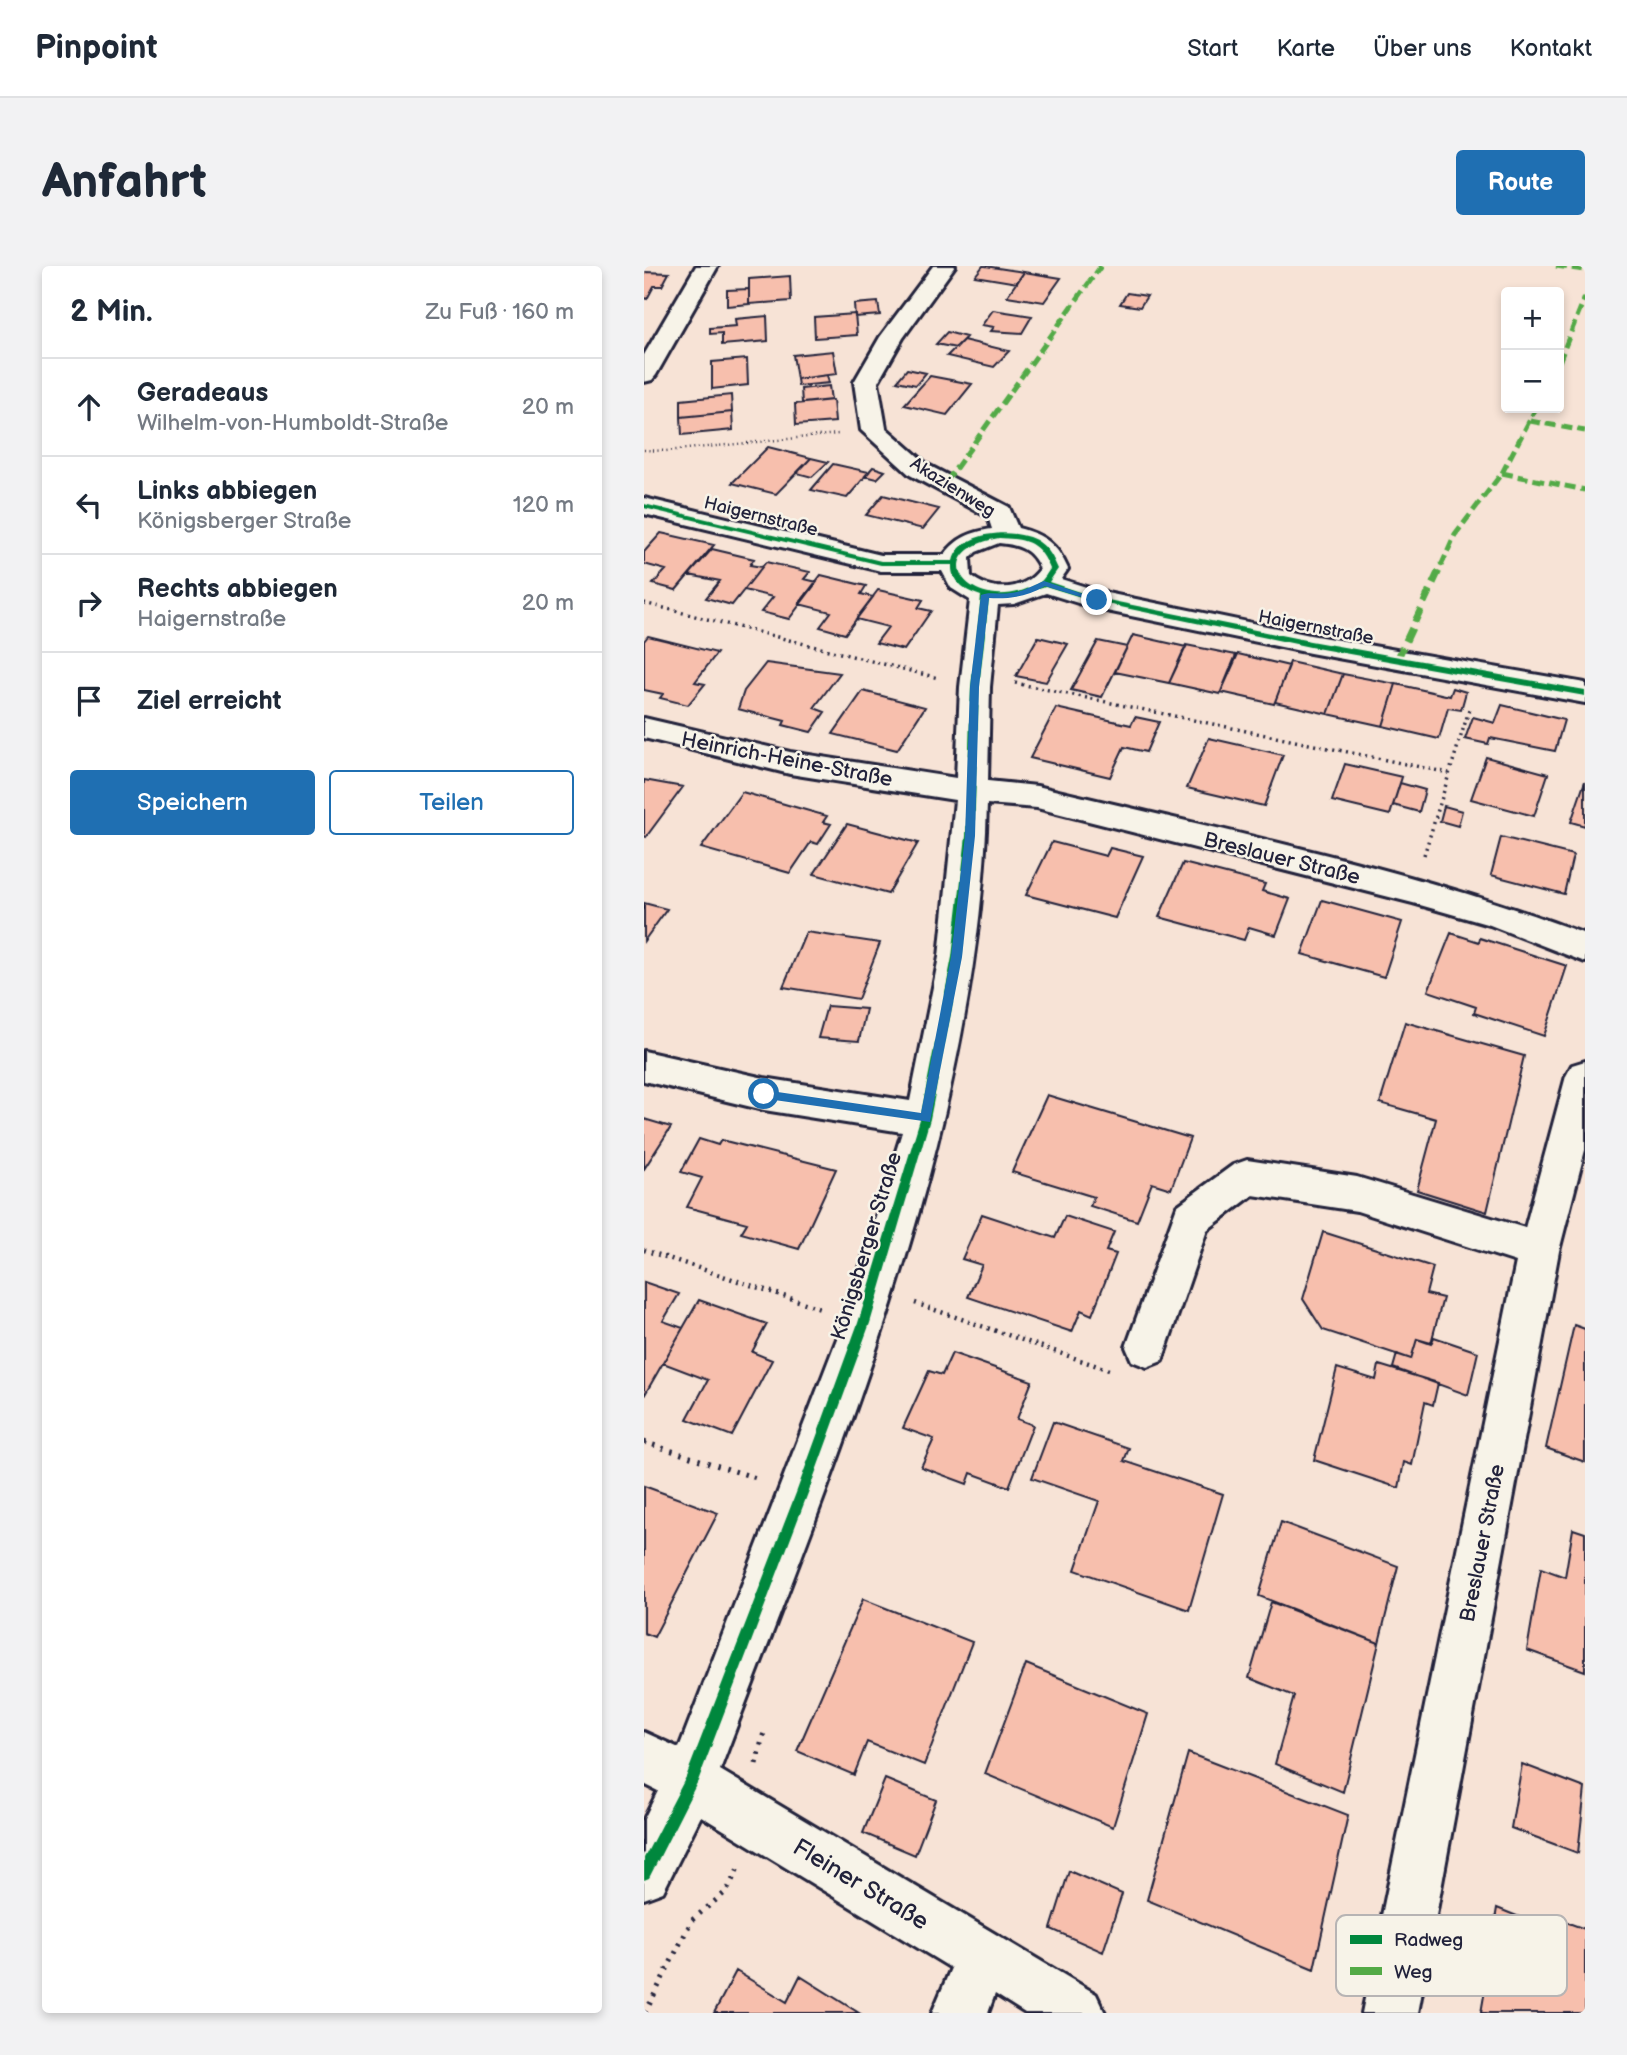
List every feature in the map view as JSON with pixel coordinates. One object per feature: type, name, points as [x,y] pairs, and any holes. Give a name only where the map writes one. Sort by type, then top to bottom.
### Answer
[{"type":"street","points":[[644,375],[707,266]]},
{"type":"street","points":[[874,430],[866,382],[892,337],[944,266]]},
{"type":"street","name":"Akazienweg","points":[[874,430],[919,470],[1000,513],[1007,535]]},
{"type":"street","name":"Haigernstraße","points":[[644,506],[881,563],[954,563]]},
{"type":"street","points":[[1007,535],[1023,537],[1042,545],[1052,556],[1054,569],[1044,583],[1030,592],[1009,596],[985,595],[969,589],[956,578],[954,563],[960,551],[971,543],[1007,535]]},
{"type":"street","name":"Haigernstraße","points":[[1044,583],[1097,600],[1256,633],[1585,693]]},
{"type":"street","name":"Königsberger Straße","points":[[644,1873],[691,1781],[802,1493],[869,1306],[926,1119],[957,957],[973,792],[975,681],[985,595]]},
{"type":"street","name":"Heinrich-Heine-Straße","points":[[644,728],[834,773],[973,792]]},
{"type":"street","name":"Breslauer Straße","points":[[973,792],[1037,797],[1413,890],[1499,915],[1585,948]]},
{"type":"street","points":[[644,1066],[764,1094],[926,1119]]},
{"type":"street","name":"Breslauer Straße","points":[[1409,1915],[1539,1251],[1585,1076]]},
{"type":"street","points":[[1147,1347],[1191,1219],[1247,1177],[1357,1194],[1539,1251]]},
{"type":"street","name":"Fleiner Straße","points":[[644,1757],[691,1781],[1077,2013]]},
{"type":"street","points":[[960,2013],[982,1957]]},
{"type":"path","points":[[644,450],[666,451],[874,430]]},
{"type":"path","points":[[644,603],[975,681],[1449,773]]},
{"type":"path","points":[[1413,890],[1480,674]]},
{"type":"path","points":[[644,1250],[869,1306],[1116,1373],[1147,1347]]},
{"type":"path","points":[[644,1443],[802,1493]]},
{"type":"building","points":[[983,266],[1024,272],[1017,283],[975,276]]},
{"type":"building","points":[[644,272],[669,273],[662,286],[654,286],[647,299],[644,298]]},
{"type":"building","points":[[1024,272],[1061,278],[1044,302],[1007,296]]},
{"type":"building","points":[[790,276],[791,301],[749,304],[749,279]]},
{"type":"building","points":[[749,289],[749,304],[727,306],[727,290]]},
{"type":"building","points":[[1127,293],[1147,296],[1140,307],[1120,304]]},
{"type":"building","points":[[878,302],[880,315],[855,317],[854,304]]},
{"type":"building","points":[[993,310],[1032,316],[1022,333],[991,331],[994,327],[982,325]]},
{"type":"building","points":[[855,314],[857,335],[815,338],[814,317]]},
{"type":"building","points":[[767,316],[768,341],[722,345],[722,333],[710,334],[710,328],[736,326],[735,319]]},
{"type":"building","points":[[947,332],[966,337],[956,348],[936,344]]},
{"type":"building","points":[[963,340],[1009,351],[994,367],[947,356]]},
{"type":"building","points":[[833,351],[837,374],[797,379],[793,355]]},
{"type":"building","points":[[747,359],[748,385],[712,389],[712,362]]},
{"type":"building","points":[[907,369],[926,373],[916,385],[897,381]]},
{"type":"building","points":[[827,375],[829,383],[798,386],[797,379]]},
{"type":"building","points":[[930,376],[972,384],[947,415],[904,405]]},
{"type":"building","points":[[829,386],[831,400],[802,403],[801,389]]},
{"type":"building","points":[[731,395],[732,412],[681,417],[681,400]]},
{"type":"building","points":[[833,400],[835,422],[796,425],[795,404]]},
{"type":"building","points":[[732,412],[733,430],[682,435],[681,417]]},
{"type":"building","points":[[768,447],[811,458],[776,494],[732,483]]},
{"type":"building","points":[[811,458],[828,462],[812,477],[797,473]]},
{"type":"building","points":[[833,464],[869,472],[847,498],[811,490]]},
{"type":"building","points":[[873,467],[885,471],[877,479],[865,476]]},
{"type":"building","points":[[883,495],[939,509],[923,529],[866,515]]},
{"type":"building","points":[[661,533],[714,545],[676,590],[653,584],[666,570],[644,564],[644,552]]},
{"type":"building","points":[[712,549],[754,559],[750,565],[762,567],[732,605],[706,598],[720,581],[689,575]]},
{"type":"building","points":[[766,562],[810,572],[804,579],[817,582],[789,619],[761,612],[773,597],[744,590]]},
{"type":"building","points":[[821,575],[866,586],[861,594],[873,597],[845,634],[820,627],[831,612],[799,604]]},
{"type":"building","points":[[878,590],[923,600],[918,608],[931,611],[904,650],[876,643],[888,627],[856,619]]},
{"type":"building","points":[[1133,635],[1186,647],[1169,683],[1115,672]]},
{"type":"building","points":[[648,636],[717,653],[695,682],[705,684],[688,705],[660,698],[663,694],[644,690],[644,641]]},
{"type":"building","points":[[1038,637],[1068,644],[1046,682],[1016,676]]},
{"type":"building","points":[[1098,641],[1127,647],[1102,697],[1071,690]]},
{"type":"building","points":[[1186,645],[1236,655],[1220,694],[1169,683]]},
{"type":"building","points":[[1238,654],[1289,666],[1274,704],[1221,692]]},
{"type":"building","points":[[1290,662],[1343,674],[1328,714],[1275,702]]},
{"type":"building","points":[[766,663],[840,673],[814,708],[825,712],[811,732],[783,725],[785,721],[738,709],[744,691]]},
{"type":"building","points":[[1343,674],[1396,684],[1383,726],[1328,714]]},
{"type":"building","points":[[1396,684],[1450,696],[1453,688],[1466,692],[1461,710],[1448,708],[1439,739],[1383,726]]},
{"type":"building","points":[[863,691],[925,707],[897,750],[833,734]]},
{"type":"building","points":[[1502,705],[1564,720],[1555,751],[1490,738],[1488,744],[1465,739],[1473,717],[1495,723]]},
{"type":"building","points":[[1056,708],[1131,725],[1135,717],[1159,722],[1146,752],[1124,747],[1110,777],[1030,758]]},
{"type":"building","points":[[1209,738],[1283,755],[1264,806],[1187,788]]},
{"type":"building","points":[[1486,757],[1548,774],[1534,816],[1471,799]]},
{"type":"building","points":[[1345,764],[1402,777],[1390,815],[1332,801]]},
{"type":"building","points":[[644,780],[683,787],[646,837],[644,836]]},
{"type":"building","points":[[1585,781],[1585,826],[1571,822]]},
{"type":"building","points":[[1400,783],[1425,790],[1419,812],[1393,805]]},
{"type":"building","points":[[742,792],[827,816],[823,822],[831,824],[818,844],[811,842],[790,873],[701,848]]},
{"type":"building","points":[[1444,806],[1462,811],[1458,826],[1440,821]]},
{"type":"building","points":[[847,824],[918,843],[888,894],[814,874]]},
{"type":"building","points":[[1501,837],[1573,855],[1564,894],[1491,875]]},
{"type":"building","points":[[1052,842],[1106,856],[1110,848],[1143,856],[1115,918],[1026,895]]},
{"type":"building","points":[[1183,863],[1265,884],[1262,891],[1290,899],[1276,935],[1249,927],[1244,940],[1159,917]]},
{"type":"building","points":[[1322,900],[1402,922],[1384,977],[1302,954]]},
{"type":"building","points":[[644,903],[667,909],[644,941]]},
{"type":"building","points":[[806,932],[880,943],[858,999],[783,987]]},
{"type":"building","points":[[1451,933],[1479,942],[1480,938],[1567,966],[1544,1036],[1474,1013],[1476,1007],[1428,991]]},
{"type":"building","points":[[827,1006],[866,1009],[859,1041],[818,1038]]},
{"type":"building","points":[[1405,1022],[1524,1056],[1487,1212],[1417,1190],[1436,1119],[1380,1103]]},
{"type":"building","points":[[1047,1095],[1190,1138],[1171,1189],[1152,1183],[1137,1221],[1090,1206],[1094,1197],[1012,1172]]},
{"type":"building","points":[[644,1119],[671,1127],[644,1169]]},
{"type":"building","points":[[699,1139],[718,1145],[721,1140],[836,1169],[799,1249],[741,1233],[747,1223],[687,1207],[702,1178],[681,1172]]},
{"type":"building","points":[[982,1214],[1055,1238],[1065,1216],[1114,1232],[1106,1251],[1116,1254],[1092,1315],[1081,1310],[1072,1332],[968,1297],[982,1265],[962,1259]]},
{"type":"building","points":[[1323,1232],[1433,1267],[1426,1294],[1443,1298],[1431,1343],[1417,1339],[1411,1359],[1323,1330],[1303,1299]]},
{"type":"building","points":[[644,1282],[679,1294],[663,1321],[683,1328],[644,1396]]},
{"type":"building","points":[[699,1300],[767,1324],[752,1352],[772,1360],[732,1436],[687,1419],[708,1380],[663,1363]]},
{"type":"building","points":[[1574,1325],[1585,1329],[1585,1462],[1546,1448]]},
{"type":"building","points":[[1434,1337],[1478,1352],[1468,1395],[1393,1368],[1397,1354],[1411,1359],[1417,1339],[1431,1344]]},
{"type":"building","points":[[952,1353],[1032,1381],[1017,1419],[1033,1425],[1009,1487],[971,1473],[967,1484],[921,1467],[934,1439],[903,1428],[929,1371],[942,1375]]},
{"type":"building","points":[[1379,1365],[1438,1383],[1433,1405],[1425,1402],[1412,1465],[1404,1462],[1399,1488],[1314,1460],[1337,1368],[1376,1380]]},
{"type":"building","points":[[1053,1422],[1129,1448],[1124,1461],[1223,1494],[1189,1610],[1075,1570],[1099,1501],[1032,1478]]},
{"type":"building","points":[[644,1486],[718,1513],[654,1637],[644,1633]]},
{"type":"building","points":[[1281,1522],[1398,1566],[1379,1643],[1259,1596]]},
{"type":"building","points":[[1573,1529],[1585,1533],[1585,1671],[1527,1650],[1541,1568],[1565,1577]]},
{"type":"building","points":[[863,1599],[972,1642],[924,1765],[867,1742],[854,1775],[797,1751]]},
{"type":"building","points":[[1271,1602],[1379,1643],[1343,1792],[1275,1764],[1294,1696],[1249,1678]]},
{"type":"building","points":[[1026,1664],[1148,1714],[1113,1827],[985,1774]]},
{"type":"building","points":[[1188,1753],[1348,1815],[1314,1969],[1147,1900]]},
{"type":"building","points":[[1522,1764],[1585,1788],[1578,1853],[1511,1828]]},
{"type":"building","points":[[885,1779],[936,1800],[915,1855],[863,1833]]},
{"type":"building","points":[[1069,1871],[1122,1894],[1103,1952],[1051,1929]]},
{"type":"building","points":[[1497,1908],[1514,1915],[1496,1915]]},
{"type":"building","points":[[1567,1922],[1585,1929],[1585,2013],[1481,2013],[1484,1996],[1567,1996]]},
{"type":"building","points":[[736,1971],[787,2002],[800,1976],[859,2013],[714,2013]]},
{"type":"marked path","points":[[946,482],[1101,266]]},
{"type":"marked path","points":[[1556,266],[1585,270]]},
{"type":"marked path","points":[[1564,350],[1585,297]]},
{"type":"marked path","points":[[1397,660],[1455,535],[1502,473],[1533,413]]},
{"type":"marked path","points":[[1530,421],[1585,431]]},
{"type":"marked path","points":[[1502,473],[1585,490]]},
{"type":"cycle path","points":[[644,506],[881,563],[954,563]]},
{"type":"cycle path","points":[[1044,583],[1054,569],[1047,553],[1034,542],[1017,536],[999,535],[981,539],[966,546],[957,556],[955,570],[958,579],[982,594],[1014,595],[1044,583],[1097,600],[1310,644],[1585,693]]},
{"type":"cycle path","points":[[644,1873],[691,1781],[802,1493],[864,1323],[925,1119],[957,957],[970,836],[975,687],[985,595]]},
{"type":"route","points":[[764,1094],[926,1119],[957,957],[970,836],[975,687],[985,595],[1009,596],[1030,592],[1044,583],[1097,600]]}]
